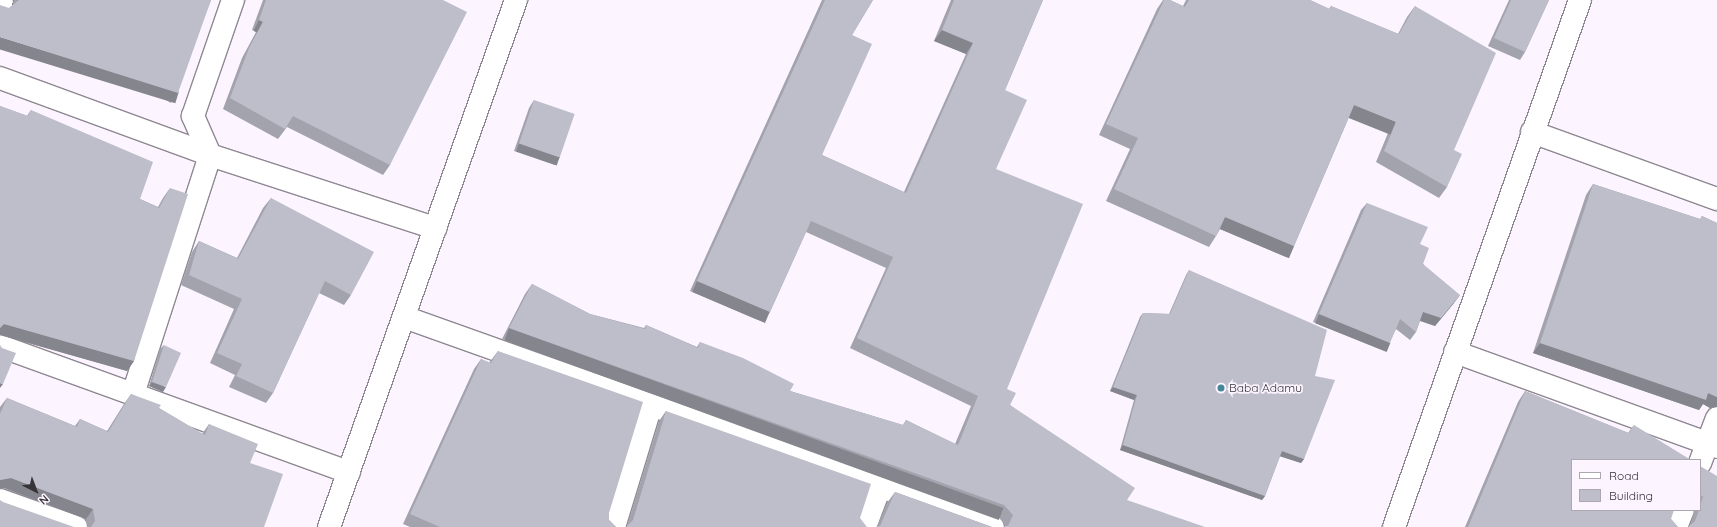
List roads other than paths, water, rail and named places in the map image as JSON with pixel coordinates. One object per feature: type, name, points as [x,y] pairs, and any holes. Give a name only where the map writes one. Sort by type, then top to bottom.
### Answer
[{"type":"street","points":[[0,6],[2,0]]},
{"type":"street","points":[[133,394],[210,155],[194,116],[233,0]]},
{"type":"street","points":[[1394,527],[1532,132],[1580,0]]},
{"type":"street","points":[[329,527],[435,228],[509,2]]},
{"type":"street","points":[[0,78],[210,155],[435,228]]},
{"type":"street","points":[[1532,132],[1717,199]]},
{"type":"street","points":[[404,317],[993,527]]},
{"type":"street","points":[[0,346],[349,472]]},
{"type":"street","points":[[1455,352],[1712,445]]},
{"type":"street","points":[[614,527],[651,405]]},
{"type":"street","points":[[1701,462],[1712,445],[1717,418]]},
{"type":"street","points":[[864,527],[880,486]]},
{"type":"street","points":[[0,500],[76,527]]},
{"type":"street","points":[[1676,527],[1682,511]]},
{"type":"place","name":"Baba Adamu","points":[[1221,388]]}]
